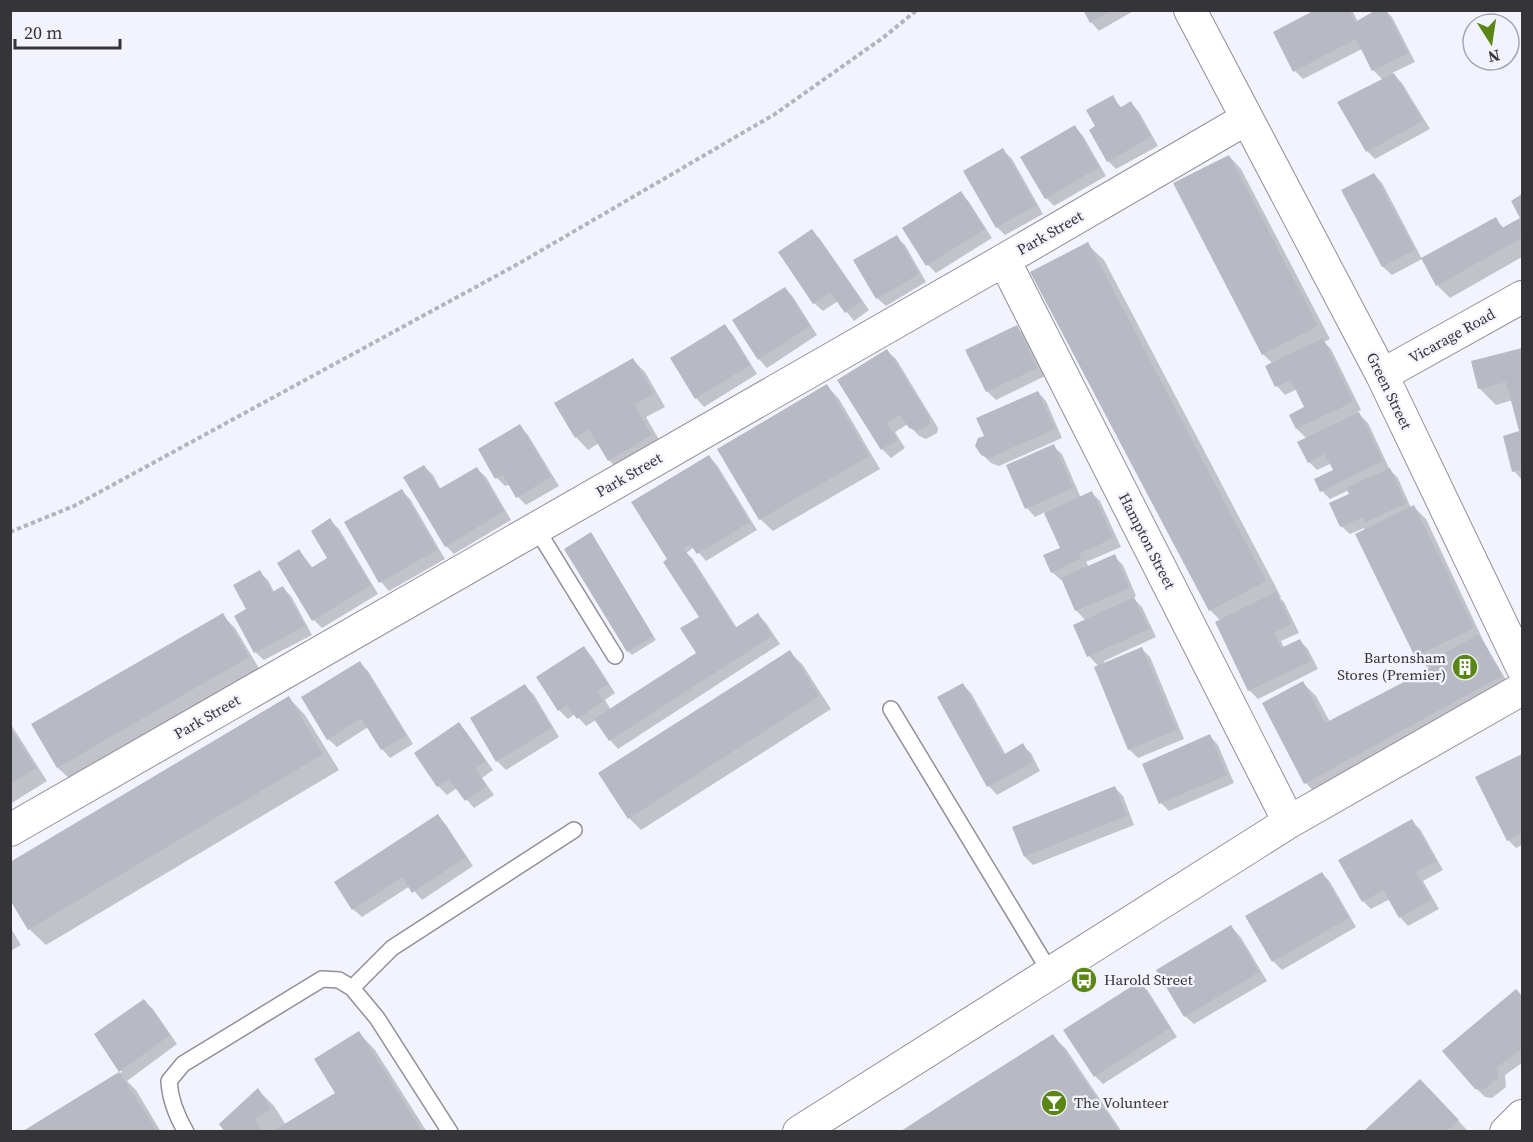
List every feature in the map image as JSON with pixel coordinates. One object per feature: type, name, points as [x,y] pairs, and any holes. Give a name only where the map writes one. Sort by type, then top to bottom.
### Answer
[{"type":"street","name":"Green Street","points":[[1190,10],[1382,375],[1522,667]]},
{"type":"street","name":"Park Street","points":[[10,830],[1246,119]]},
{"type":"street","name":"Hampton Street","points":[[1004,260],[1289,822]]},
{"type":"street","name":"Vicarage Road","points":[[1382,375],[1522,297]]},
{"type":"street","points":[[799,1131],[1289,822],[1522,689]]},
{"type":"street","points":[[1506,1131],[1522,1116]]},
{"type":"lane","points":[[536,528],[615,656]]},
{"type":"lane","points":[[891,709],[1050,972]]},
{"type":"lane","points":[[352,988],[392,948],[574,830]]},
{"type":"lane","points":[[186,1131],[170,1097],[169,1081],[183,1064],[322,979],[339,980],[352,988],[377,1018],[450,1131]]},
{"type":"path","points":[[10,532],[74,506],[518,264],[775,114],[884,37],[917,10]]},
{"type":"building","points":[[1083,10],[1112,10],[1090,23]]},
{"type":"building","points":[[1315,10],[1349,10],[1355,22],[1376,10],[1386,10],[1408,53],[1372,71],[1356,39],[1293,72],[1273,32]]},
{"type":"building","points":[[1394,73],[1423,121],[1366,152],[1337,102]]},
{"type":"building","points":[[1113,95],[1120,108],[1131,101],[1151,137],[1107,162],[1089,130],[1095,126],[1086,110]]},
{"type":"building","points":[[1075,125],[1099,167],[1045,199],[1020,157]]},
{"type":"building","points":[[1003,148],[1036,205],[996,228],[963,171]]},
{"type":"building","points":[[1229,155],[1318,326],[1262,355],[1173,183]]},
{"type":"building","points":[[1374,173],[1415,250],[1382,267],[1341,190]]},
{"type":"building","points":[[961,191],[985,229],[926,266],[902,228]]},
{"type":"building","points":[[1522,194],[1522,238],[1436,286],[1421,258],[1496,217],[1502,228],[1520,218],[1511,201]]},
{"type":"building","points":[[812,229],[862,301],[845,313],[830,292],[813,304],[778,252]]},
{"type":"building","points":[[897,235],[919,274],[876,299],[853,260]]},
{"type":"building","points":[[1088,242],[1266,581],[1209,611],[1030,272]]},
{"type":"building","points":[[785,287],[810,326],[758,360],[732,320]]},
{"type":"building","points":[[725,324],[750,365],[695,399],[670,358]]},
{"type":"building","points":[[1017,325],[1037,368],[986,392],[965,350]]},
{"type":"building","points":[[1323,338],[1353,402],[1296,429],[1289,415],[1304,407],[1291,380],[1275,387],[1265,366]]},
{"type":"building","points":[[1522,348],[1522,469],[1512,472],[1503,436],[1519,431],[1506,382],[1478,389],[1471,361]]},
{"type":"building","points":[[887,349],[930,418],[929,425],[917,431],[909,428],[900,415],[887,423],[898,440],[881,450],[837,380]]},
{"type":"building","points":[[633,358],[654,394],[634,404],[652,435],[608,461],[589,429],[575,438],[554,403]]},
{"type":"building","points":[[827,384],[869,456],[759,520],[717,449]]},
{"type":"building","points":[[1038,391],[1055,429],[989,458],[981,455],[975,446],[978,438],[984,436],[976,418]]},
{"type":"building","points":[[1359,412],[1383,461],[1320,492],[1314,479],[1333,470],[1325,454],[1308,463],[1297,442]]},
{"type":"building","points":[[520,424],[551,477],[516,498],[503,475],[495,479],[478,449]]},
{"type":"building","points":[[1054,444],[1073,488],[1025,509],[1006,465]]},
{"type":"building","points":[[709,455],[750,522],[697,554],[690,544],[684,548],[735,628],[758,613],[772,636],[609,741],[594,719],[696,653],[680,628],[699,617],[663,562],[667,559],[631,502]]},
{"type":"building","points":[[424,465],[439,489],[477,467],[504,511],[445,547],[403,477]]},
{"type":"building","points":[[1390,468],[1406,504],[1365,522],[1363,517],[1340,527],[1329,503],[1349,494],[1346,488]]},
{"type":"building","points":[[402,489],[437,550],[379,583],[344,522]]},
{"type":"building","points":[[1092,491],[1113,538],[1079,554],[1081,558],[1051,573],[1043,555],[1060,548],[1044,513]]},
{"type":"building","points":[[1414,505],[1474,628],[1415,657],[1355,534]]},
{"type":"building","points":[[330,518],[371,585],[312,621],[277,563],[299,549],[311,568],[327,558],[311,531]]},
{"type":"building","points":[[591,532],[653,636],[627,652],[564,549]]},
{"type":"building","points":[[1115,554],[1129,588],[1075,611],[1061,578]]},
{"type":"building","points":[[260,570],[272,592],[283,586],[305,626],[254,653],[234,616],[246,609],[233,585]]},
{"type":"building","points":[[1276,592],[1291,624],[1274,633],[1281,648],[1300,639],[1311,661],[1248,691],[1215,622]]},
{"type":"building","points":[[1134,597],[1149,629],[1087,657],[1073,625]]},
{"type":"building","points":[[223,613],[249,657],[57,768],[31,724]]},
{"type":"building","points":[[1479,634],[1502,676],[1304,784],[1262,703],[1303,681],[1325,723],[1450,658],[1446,652]]},
{"type":"building","points":[[584,646],[608,684],[597,691],[604,701],[577,719],[567,705],[558,711],[536,677]]},
{"type":"building","points":[[1142,647],[1177,730],[1128,750],[1094,667]]},
{"type":"building","points":[[790,650],[819,696],[628,819],[598,773]]},
{"type":"building","points":[[360,661],[406,735],[381,750],[361,718],[327,740],[301,697]]},
{"type":"building","points":[[963,683],[1003,755],[1023,743],[1033,762],[987,787],[937,697]]},
{"type":"building","points":[[525,684],[552,728],[496,762],[470,718]]},
{"type":"building","points":[[289,696],[323,754],[28,930],[10,900],[10,862]]},
{"type":"building","points":[[459,722],[486,761],[475,769],[487,786],[465,801],[449,779],[437,787],[414,753]]},
{"type":"building","points":[[10,728],[36,768],[10,784]]},
{"type":"building","points":[[1210,734],[1227,775],[1159,804],[1142,764]]},
{"type":"building","points":[[1522,754],[1522,833],[1507,841],[1475,777]]},
{"type":"building","points":[[1115,786],[1127,816],[1024,857],[1012,827]]},
{"type":"building","points":[[438,814],[466,857],[412,893],[402,877],[352,910],[334,882]]},
{"type":"building","points":[[1412,819],[1436,861],[1416,872],[1431,900],[1399,918],[1383,890],[1362,902],[1338,860]]},
{"type":"building","points":[[1322,872],[1349,918],[1272,962],[1245,916]]},
{"type":"building","points":[[1231,925],[1259,972],[1184,1017],[1156,970]]},
{"type":"building","points":[[1140,981],[1170,1028],[1094,1077],[1063,1030]]},
{"type":"building","points":[[1516,989],[1522,996],[1522,1049],[1497,1067],[1498,1078],[1483,1090],[1475,1089],[1442,1051]]},
{"type":"building","points":[[144,999],[170,1035],[119,1072],[94,1034]]},
{"type":"building","points":[[359,1031],[422,1131],[273,1131],[335,1093],[314,1059]]},
{"type":"building","name":"The Volunteer","points":[[1053,1034],[1119,1131],[901,1131],[952,1098]]},
{"type":"building","points":[[119,1072],[157,1131],[23,1131]]},
{"type":"building","points":[[1420,1079],[1459,1120],[1447,1131],[1364,1131]]},
{"type":"building","points":[[258,1088],[271,1109],[255,1119],[263,1131],[224,1131],[219,1124]]},
{"type":"place","name":"Bartonsham Stores (Premier)","points":[[1465,667]]},
{"type":"place","name":"Harold Street","points":[[1084,980]]},
{"type":"place","name":"The Volunteer","points":[[1054,1103]]}]
